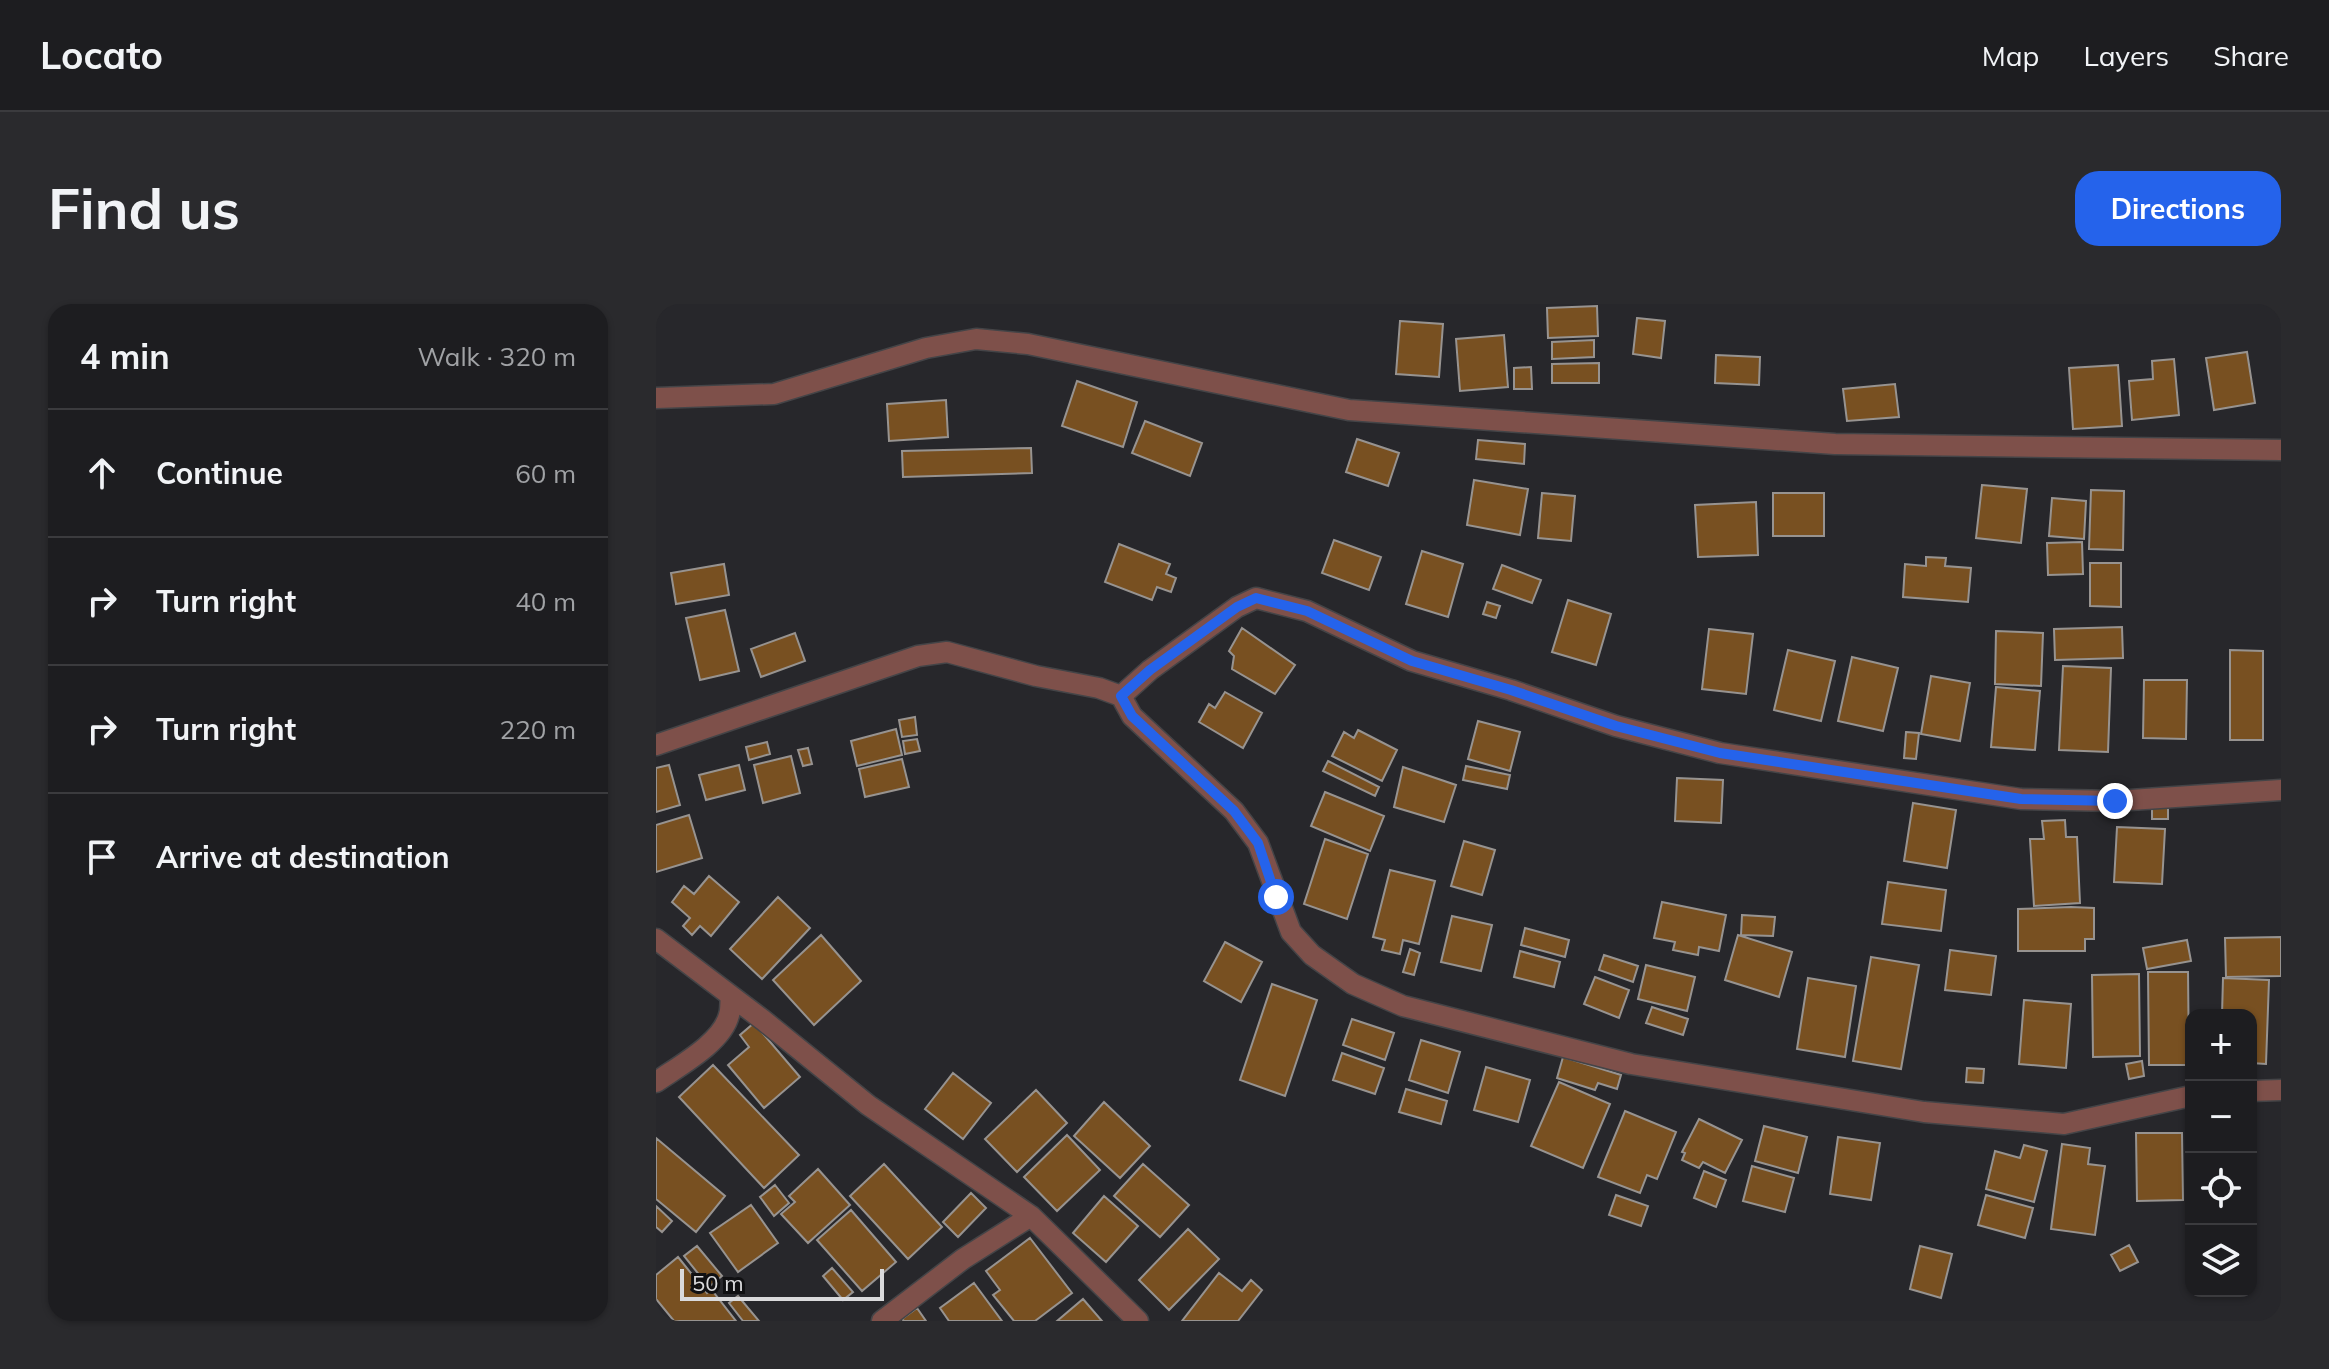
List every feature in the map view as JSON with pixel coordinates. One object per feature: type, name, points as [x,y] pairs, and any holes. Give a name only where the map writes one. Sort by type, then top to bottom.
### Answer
[{"type":"street","points":[[656,398],[774,394],[926,348],[976,339],[1028,344],[1349,410],[1835,444],[2281,450]]},
{"type":"street","points":[[1121,696],[1150,670],[1237,607],[1256,598],[1307,611],[1412,661],[1511,690],[1616,726],[1720,753],[2021,799],[2115,801],[2281,790]]},
{"type":"street","points":[[656,745],[918,656],[947,652],[1121,696],[1132,716],[1234,811],[1258,843],[1291,932],[1312,955],[1353,984],[1403,1006],[1631,1064],[1924,1112],[2064,1124],[2185,1097]]},
{"type":"street","points":[[656,939],[868,1105],[1031,1216],[1138,1321]]},
{"type":"street","points":[[656,1082],[696,1055],[720,1032],[729,1015],[731,996]]},
{"type":"street","points":[[2257,1091],[2281,1090]]},
{"type":"street","points":[[882,1321],[963,1259],[1031,1216]]},
{"type":"building","points":[[1597,306],[1598,336],[1548,338],[1547,308]]},
{"type":"building","points":[[1637,318],[1665,321],[1661,358],[1633,354]]},
{"type":"building","points":[[1400,321],[1443,324],[1439,377],[1396,374]]},
{"type":"building","points":[[1504,335],[1508,387],[1460,391],[1456,339]]},
{"type":"building","points":[[1594,340],[1594,357],[1552,359],[1552,342]]},
{"type":"building","points":[[2247,352],[2255,403],[2214,410],[2206,358]]},
{"type":"building","points":[[1716,355],[1760,357],[1759,385],[1715,383]]},
{"type":"building","points":[[2174,359],[2179,415],[2132,420],[2129,381],[2153,379],[2152,361]]},
{"type":"building","points":[[1599,363],[1599,383],[1552,383],[1552,364]]},
{"type":"building","points":[[2118,365],[2122,426],[2073,429],[2069,368]]},
{"type":"building","points":[[1531,367],[1532,389],[1514,389],[1514,368]]},
{"type":"building","points":[[1077,381],[1137,402],[1123,447],[1062,426]]},
{"type":"building","points":[[1895,384],[1899,417],[1847,421],[1843,389]]},
{"type":"building","points":[[946,400],[948,437],[889,441],[887,404]]},
{"type":"building","points":[[1145,421],[1202,443],[1190,476],[1132,453]]},
{"type":"building","points":[[1357,439],[1399,453],[1388,486],[1346,472]]},
{"type":"building","points":[[1478,440],[1525,444],[1524,464],[1476,459]]},
{"type":"building","points":[[1031,448],[1032,473],[903,477],[902,451]]},
{"type":"building","points":[[1474,480],[1528,489],[1520,535],[1467,525]]},
{"type":"building","points":[[1982,485],[2027,489],[2021,543],[1976,538]]},
{"type":"building","points":[[2091,490],[2124,491],[2123,550],[2089,549]]},
{"type":"building","points":[[1542,493],[1575,496],[1571,541],[1538,538]]},
{"type":"building","points":[[1773,493],[1824,493],[1824,536],[1773,536]]},
{"type":"building","points":[[2052,498],[2086,501],[2084,539],[2049,536]]},
{"type":"building","points":[[1756,502],[1758,555],[1698,557],[1695,505]]},
{"type":"building","points":[[1334,540],[1381,557],[1369,590],[1322,573]]},
{"type":"building","points":[[2082,542],[2083,574],[2048,575],[2047,543]]},
{"type":"building","points":[[1119,544],[1170,564],[1166,574],[1176,578],[1171,592],[1157,587],[1152,600],[1105,582]]},
{"type":"building","points":[[1422,551],[1463,564],[1448,617],[1406,604]]},
{"type":"building","points":[[1926,557],[1946,558],[1945,566],[1971,568],[1968,602],[1903,597],[1905,564],[1926,566]]},
{"type":"building","points":[[2090,563],[2121,563],[2121,607],[2090,606]]},
{"type":"building","points":[[724,564],[729,595],[676,604],[671,573]]},
{"type":"building","points":[[1502,565],[1541,580],[1532,603],[1493,589]]},
{"type":"building","points":[[1568,600],[1611,614],[1596,665],[1552,652]]},
{"type":"building","points":[[1487,602],[1500,606],[1496,618],[1483,614]]},
{"type":"building","points":[[725,610],[739,671],[700,680],[686,618]]},
{"type":"building","points":[[2122,627],[2123,658],[2055,660],[2054,629]]},
{"type":"building","points":[[1242,628],[1295,665],[1275,694],[1232,669],[1234,656],[1229,651]]},
{"type":"building","points":[[1709,629],[1753,634],[1746,694],[1702,689]]},
{"type":"building","points":[[1996,631],[2043,633],[2041,686],[1995,684]]},
{"type":"building","points":[[795,633],[805,661],[761,677],[751,649]]},
{"type":"building","points":[[1788,650],[1835,661],[1821,721],[1774,710]]},
{"type":"building","points":[[2230,650],[2263,651],[2263,740],[2230,740]]},
{"type":"building","points":[[1852,657],[1898,668],[1883,731],[1838,721]]},
{"type":"building","points":[[2063,666],[2111,668],[2108,752],[2059,750]]},
{"type":"building","points":[[1931,676],[1970,683],[1960,741],[1921,734]]},
{"type":"building","points":[[2144,680],[2187,680],[2186,739],[2143,738]]},
{"type":"building","points":[[1996,687],[2040,691],[2035,750],[1991,747]]},
{"type":"building","points":[[1225,692],[1262,713],[1243,748],[1199,722],[1209,704],[1215,708]]},
{"type":"building","points":[[915,717],[917,735],[902,737],[899,720]]},
{"type":"building","points":[[1478,721],[1520,732],[1510,771],[1468,759]]},
{"type":"building","points":[[896,729],[902,755],[857,766],[851,741]]},
{"type":"building","points":[[1358,730],[1397,750],[1382,781],[1332,756],[1344,732],[1354,738]]},
{"type":"building","points":[[1906,732],[1919,733],[1916,759],[1904,758]]},
{"type":"building","points":[[917,739],[920,751],[905,754],[903,741]]},
{"type":"building","points":[[767,742],[770,754],[749,760],[746,747]]},
{"type":"building","points":[[808,748],[812,764],[803,766],[798,750]]},
{"type":"building","points":[[791,756],[800,793],[763,803],[754,765]]},
{"type":"building","points":[[902,759],[909,787],[865,797],[859,769]]},
{"type":"building","points":[[1328,761],[1379,787],[1375,796],[1323,771]]},
{"type":"building","points":[[669,765],[680,805],[656,812],[656,768]]},
{"type":"building","points":[[739,765],[745,790],[706,800],[699,775]]},
{"type":"building","points":[[1466,766],[1510,775],[1507,789],[1463,780]]},
{"type":"building","points":[[1403,767],[1456,785],[1444,822],[1394,807]]},
{"type":"building","points":[[1677,778],[1723,780],[1721,823],[1675,821]]},
{"type":"building","points":[[1325,792],[1384,816],[1370,851],[1311,826]]},
{"type":"building","points":[[2152,802],[2168,802],[2168,819],[2152,819]]},
{"type":"building","points":[[1913,803],[1956,810],[1947,868],[1904,861]]},
{"type":"building","points":[[689,815],[702,858],[656,872],[656,825]]},
{"type":"building","points":[[2065,820],[2066,837],[2077,837],[2080,903],[2034,906],[2030,839],[2044,839],[2042,821]]},
{"type":"building","points":[[2117,827],[2165,829],[2162,884],[2114,882]]},
{"type":"building","points":[[1325,839],[1368,854],[1347,919],[1304,904]]},
{"type":"building","points":[[1464,841],[1495,850],[1482,895],[1451,886]]},
{"type":"building","points":[[1390,870],[1435,881],[1419,944],[1403,940],[1400,954],[1382,950],[1385,940],[1373,937]]},
{"type":"building","points":[[709,876],[739,902],[711,936],[700,926],[692,935],[683,926],[690,918],[672,902],[684,886],[694,894]]},
{"type":"building","points":[[1888,882],[1946,890],[1941,931],[1882,924]]},
{"type":"building","points":[[778,897],[810,928],[762,979],[730,949]]},
{"type":"building","points":[[1662,902],[1726,915],[1719,951],[1699,947],[1698,955],[1673,950],[1675,942],[1654,938]]},
{"type":"building","points":[[2094,908],[2094,939],[2085,939],[2085,951],[2018,951],[2018,909]]},
{"type":"building","points":[[1742,915],[1775,917],[1773,936],[1741,935]]},
{"type":"building","points":[[1452,916],[1492,925],[1481,971],[1441,962]]},
{"type":"building","points":[[1525,928],[1569,940],[1565,957],[1521,945]]},
{"type":"building","points":[[821,935],[861,981],[814,1025],[773,980]]},
{"type":"building","points":[[1738,935],[1792,952],[1779,997],[1725,980]]},
{"type":"building","points":[[2281,937],[2281,976],[2226,977],[2225,938]]},
{"type":"building","points":[[2187,940],[2191,961],[2147,969],[2143,948]]},
{"type":"building","points":[[1225,942],[1262,962],[1241,1002],[1204,981]]},
{"type":"building","points":[[1410,949],[1420,953],[1414,975],[1403,972]]},
{"type":"building","points":[[1950,950],[1996,956],[1991,995],[1945,990]]},
{"type":"building","points":[[1520,951],[1560,962],[1554,987],[1514,977]]},
{"type":"building","points":[[1604,955],[1638,966],[1633,982],[1599,970]]},
{"type":"building","points":[[1871,957],[1919,965],[1901,1069],[1853,1061]]},
{"type":"building","points":[[1646,965],[1695,977],[1687,1011],[1638,999]]},
{"type":"building","points":[[2148,972],[2188,972],[2185,1065],[2149,1065]]},
{"type":"building","points":[[2139,974],[2140,1056],[2093,1057],[2092,975]]},
{"type":"building","points":[[1595,977],[1629,990],[1619,1018],[1584,1004]]},
{"type":"building","points":[[1808,978],[1856,986],[1845,1057],[1797,1049]]},
{"type":"building","points":[[2223,978],[2269,980],[2266,1064],[2257,1063],[2257,1009],[2222,1009]]},
{"type":"building","points":[[1272,984],[1317,1000],[1285,1096],[1240,1080]]},
{"type":"building","points":[[2024,1000],[2071,1004],[2066,1068],[2019,1064]]},
{"type":"building","points":[[1652,1007],[1688,1019],[1683,1035],[1646,1023]]},
{"type":"building","points":[[1352,1019],[1394,1033],[1385,1060],[1343,1045]]},
{"type":"building","points":[[754,1023],[800,1077],[764,1108],[728,1065],[749,1047],[740,1035]]},
{"type":"building","points":[[1421,1040],[1460,1052],[1448,1093],[1409,1080]]},
{"type":"building","points":[[1342,1053],[1384,1068],[1375,1094],[1333,1080]]},
{"type":"building","points":[[1563,1057],[1621,1075],[1617,1089],[1598,1083],[1595,1090],[1557,1078]]},
{"type":"building","points":[[2142,1061],[2144,1076],[2129,1079],[2126,1064]]},
{"type":"building","points":[[713,1065],[799,1155],[764,1188],[679,1097]]},
{"type":"building","points":[[1486,1067],[1530,1080],[1518,1122],[1474,1110]]},
{"type":"building","points":[[1967,1068],[1984,1069],[1983,1083],[1966,1082]]},
{"type":"building","points":[[953,1073],[991,1103],[963,1139],[925,1109]]},
{"type":"building","points":[[1559,1082],[1610,1104],[1583,1168],[1531,1146]]},
{"type":"building","points":[[1406,1089],[1447,1101],[1441,1124],[1399,1112]]},
{"type":"building","points":[[1036,1090],[1067,1123],[1017,1172],[985,1139]]},
{"type":"building","points":[[1104,1102],[1150,1146],[1120,1178],[1074,1136]]},
{"type":"building","points":[[1625,1111],[1676,1132],[1657,1179],[1647,1175],[1640,1193],[1598,1177]]},
{"type":"building","points":[[1699,1119],[1742,1140],[1725,1173],[1703,1162],[1699,1168],[1682,1160],[1685,1153],[1682,1152]]},
{"type":"building","points":[[1764,1126],[1807,1137],[1798,1173],[1755,1161]]},
{"type":"building","points":[[2136,1133],[2182,1133],[2183,1200],[2137,1201]]},
{"type":"building","points":[[1067,1135],[1100,1170],[1057,1211],[1024,1177]]},
{"type":"building","points":[[1838,1137],[1880,1143],[1871,1200],[1830,1194]]},
{"type":"building","points":[[656,1138],[725,1196],[696,1232],[656,1199]]},
{"type":"building","points":[[2062,1144],[2090,1148],[2088,1164],[2105,1166],[2095,1235],[2051,1229]]},
{"type":"building","points":[[2024,1145],[2047,1151],[2034,1202],[1986,1189],[1995,1151],[2020,1158]]},
{"type":"building","points":[[884,1164],[942,1227],[908,1259],[850,1196]]},
{"type":"building","points":[[1143,1164],[1189,1205],[1160,1237],[1114,1196]]},
{"type":"building","points":[[1752,1166],[1794,1178],[1785,1212],[1743,1201]]},
{"type":"building","points":[[818,1169],[850,1205],[808,1243],[781,1214],[795,1202],[789,1196]]},
{"type":"building","points":[[1704,1171],[1726,1180],[1716,1207],[1694,1198]]},
{"type":"building","points":[[775,1185],[789,1203],[774,1216],[760,1197]]},
{"type":"building","points":[[971,1193],[986,1208],[958,1237],[943,1222]]},
{"type":"building","points":[[1616,1195],[1648,1206],[1641,1226],[1609,1215]]},
{"type":"building","points":[[1986,1195],[2033,1208],[2025,1238],[1978,1225]]},
{"type":"building","points":[[1104,1196],[1138,1226],[1106,1262],[1073,1233]]},
{"type":"building","points":[[751,1205],[778,1243],[738,1272],[710,1233]]},
{"type":"building","points":[[656,1206],[672,1221],[662,1232],[656,1227]]},
{"type":"building","points":[[851,1210],[896,1262],[862,1291],[817,1240]]},
{"type":"building","points":[[1188,1229],[1219,1259],[1169,1310],[1139,1280]]},
{"type":"building","points":[[1030,1238],[1072,1293],[1035,1321],[1014,1321],[993,1295],[1000,1290],[986,1271]]},
{"type":"building","points":[[2129,1245],[2138,1262],[2120,1271],[2111,1255]]},
{"type":"building","points":[[697,1246],[722,1276],[709,1287],[684,1256]]},
{"type":"building","points":[[1920,1246],[1952,1254],[1941,1298],[1910,1289]]},
{"type":"building","points":[[678,1257],[707,1293],[711,1289],[736,1321],[674,1321],[656,1299],[656,1275]]},
{"type":"building","points":[[832,1268],[853,1292],[843,1300],[823,1276]]},
{"type":"building","points":[[1219,1273],[1242,1291],[1251,1280],[1262,1290],[1238,1321],[1182,1321]]},
{"type":"building","points":[[974,1283],[1002,1321],[949,1321],[940,1308]]},
{"type":"building","points":[[738,1296],[759,1321],[743,1321],[729,1303]]},
{"type":"building","points":[[1083,1299],[1102,1321],[1057,1321]]},
{"type":"building","points":[[917,1308],[926,1321],[902,1319]]},
{"type":"route","points":[[1276,897],[1258,843],[1234,811],[1132,716],[1121,696],[1150,670],[1237,607],[1256,598],[1307,611],[1412,661],[1511,690],[1616,726],[1720,753],[2021,799],[2115,801]]}]
